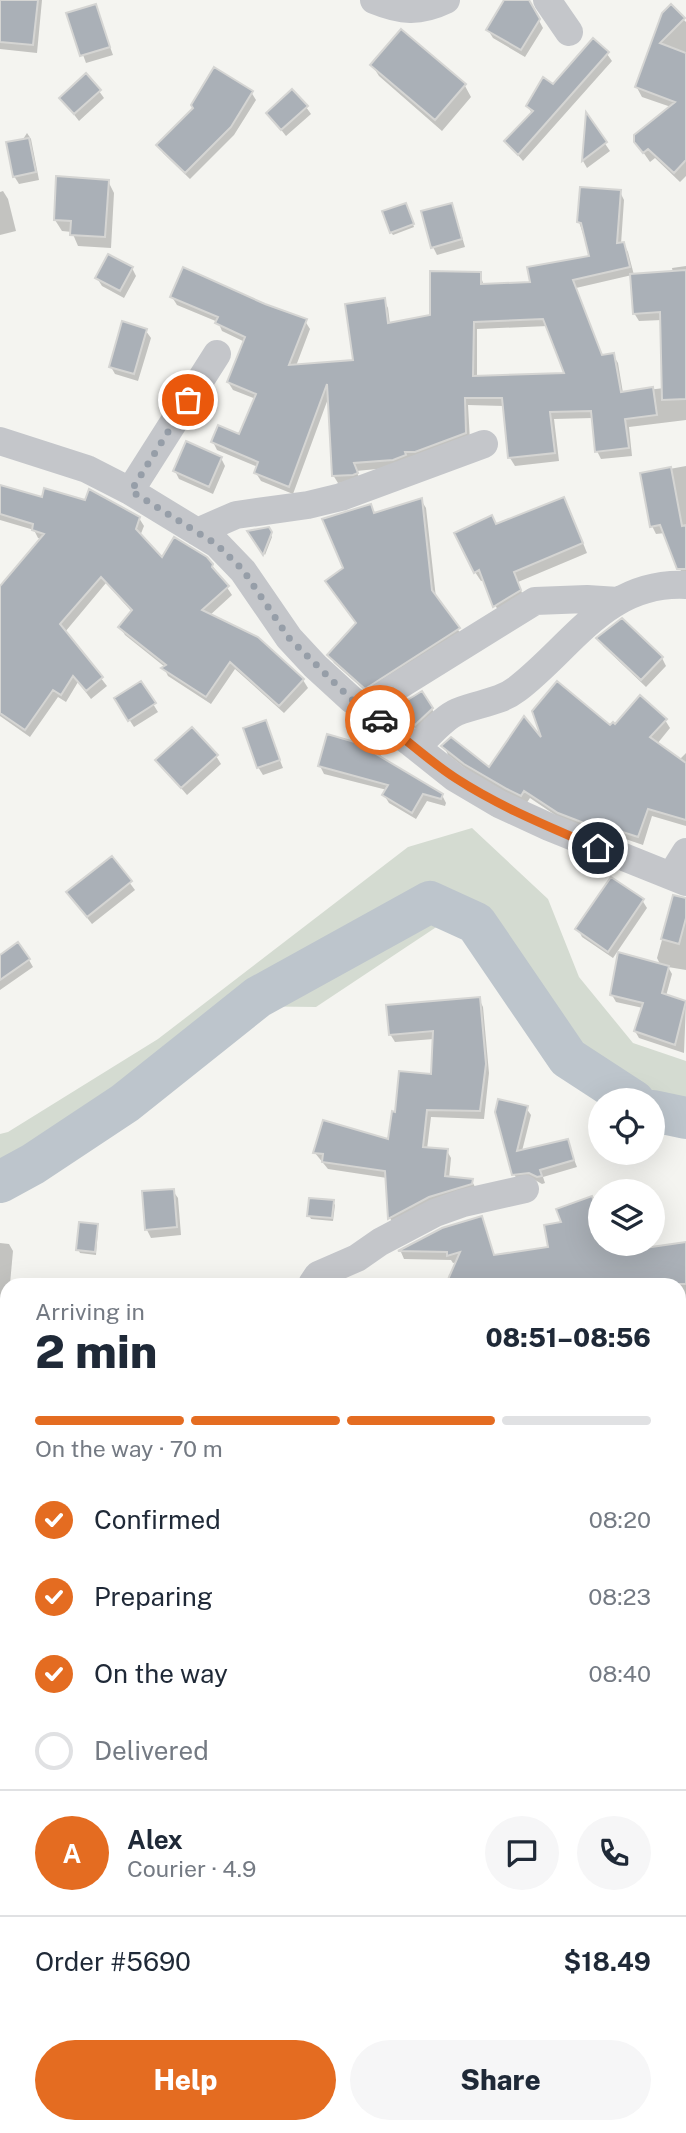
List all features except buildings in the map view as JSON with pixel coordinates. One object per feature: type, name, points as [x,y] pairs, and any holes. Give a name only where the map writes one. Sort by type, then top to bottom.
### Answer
[{"type":"street","points":[[374,0],[394,8],[423,9],[446,0]]},
{"type":"street","points":[[547,0],[569,32]]},
{"type":"street","points":[[131,491],[217,354]]},
{"type":"street","points":[[1,439],[87,470],[131,491],[216,544],[243,570],[289,638],[315,666],[455,778],[499,804],[598,848],[678,879],[686,852]]},
{"type":"street","points":[[197,533],[236,515],[308,505],[341,497],[484,444]]},
{"type":"street","points":[[416,747],[454,713],[501,700],[518,688],[593,618],[618,601],[657,587],[686,585]]},
{"type":"street","points":[[366,709],[390,691],[535,601],[618,601]]},
{"type":"street","points":[[316,1278],[358,1258],[380,1242],[435,1213],[463,1203],[525,1189]]},
{"type":"shaded area","points":[[472,828],[548,899],[579,977],[633,1043],[686,1061],[686,1117],[665,1108],[665,1088],[621,1088],[580,1070],[468,906],[316,1007],[245,1006],[43,1161],[0,1182],[0,1134],[8,1132],[158,1039],[408,847]]},
{"type":"waterway","points":[[0,1182],[33,1164],[125,1103],[258,997],[430,902],[476,923],[568,1058],[614,1088]]},
{"type":"waterway","points":[[665,1114],[686,1118]]},
{"type":"way so far","points":[[188,400],[131,491],[216,544],[243,570],[289,638],[315,666],[351,699],[380,720]]},
{"type":"route","points":[[380,720],[455,778],[499,804],[598,848]]}]
